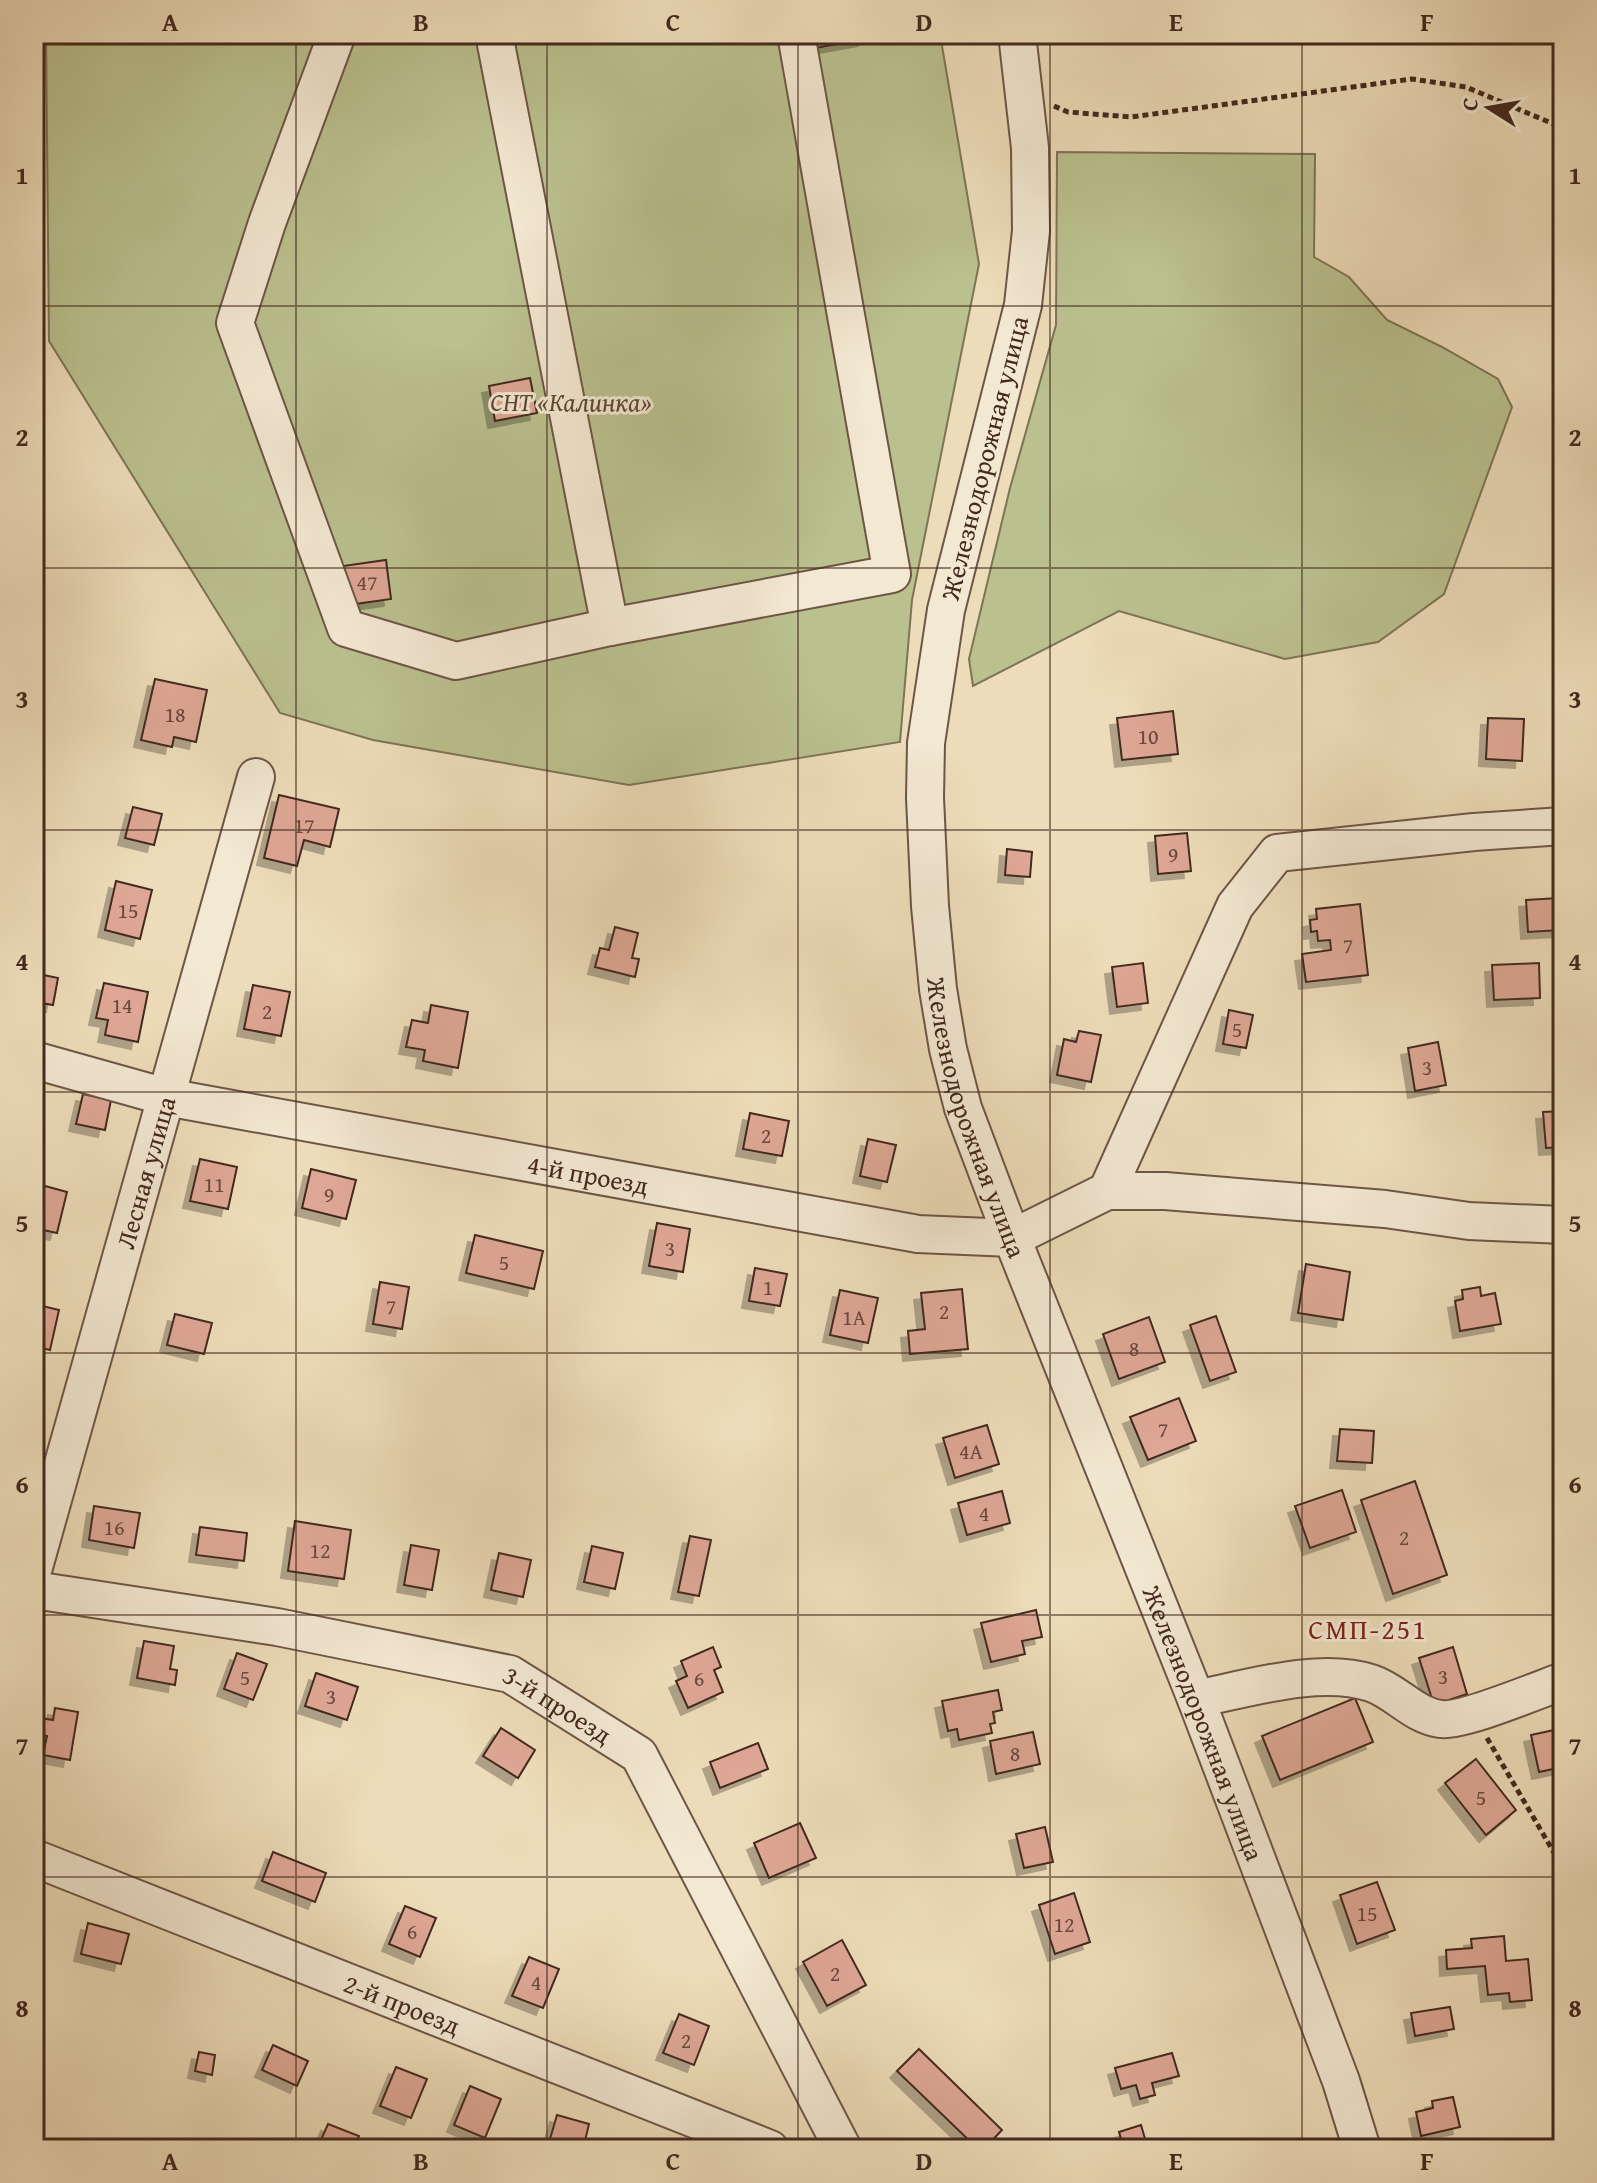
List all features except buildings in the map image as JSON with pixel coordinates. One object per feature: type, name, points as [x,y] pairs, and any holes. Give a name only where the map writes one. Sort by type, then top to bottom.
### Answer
[{"type":"street","points":[[337,34],[267,223],[235,323],[346,628],[456,661],[610,627],[892,574],[796,34]]},
{"type":"street","points":[[494,34],[610,627]]},
{"type":"street","name":"Железнодорожная улица","points":[[1017,34],[1030,148],[1031,231],[1023,305],[946,610],[926,743],[925,798],[938,989],[948,1049],[963,1108],[1196,1699],[1341,2081],[1362,2149]]},
{"type":"street","name":"Лесная улица","points":[[34,1567],[256,777]]},
{"type":"street","points":[[1107,1191],[1235,906],[1277,853],[1563,826]]},
{"type":"street","name":"4-й проезд","points":[[34,1060],[166,1097],[918,1234],[1012,1238]]},
{"type":"street","points":[[1012,1238],[1107,1191],[1165,1191],[1385,1209],[1469,1221],[1563,1225]]},
{"type":"street","name":"3-й проезд","points":[[34,1590],[277,1627],[510,1674],[639,1755],[843,2149]]},
{"type":"street","points":[[1196,1699],[1291,1680],[1339,1677],[1388,1689],[1422,1714],[1442,1720],[1472,1713],[1563,1681]]},
{"type":"street","name":"2-й проезд","points":[[34,1858],[770,2149]]},
{"type":"path","points":[[1024,92],[1068,112],[1131,117],[1412,79],[1466,87],[1563,128]]},
{"type":"path","points":[[1472,1713],[1563,1868]]},
{"type":"green space","name":"СНТ «Калинка»","points":[[46,34],[940,34],[979,264],[912,600],[900,742],[629,785],[373,740],[280,713],[49,341]]},
{"type":"green space","points":[[1057,152],[1315,154],[1314,257],[1349,277],[1387,320],[1498,379],[1512,407],[1444,594],[1378,642],[1285,659],[1119,611],[973,686],[969,659],[1010,488],[1056,325]]},
{"type":"district","name":"СМП-251","points":[[1368,1628]]}]
